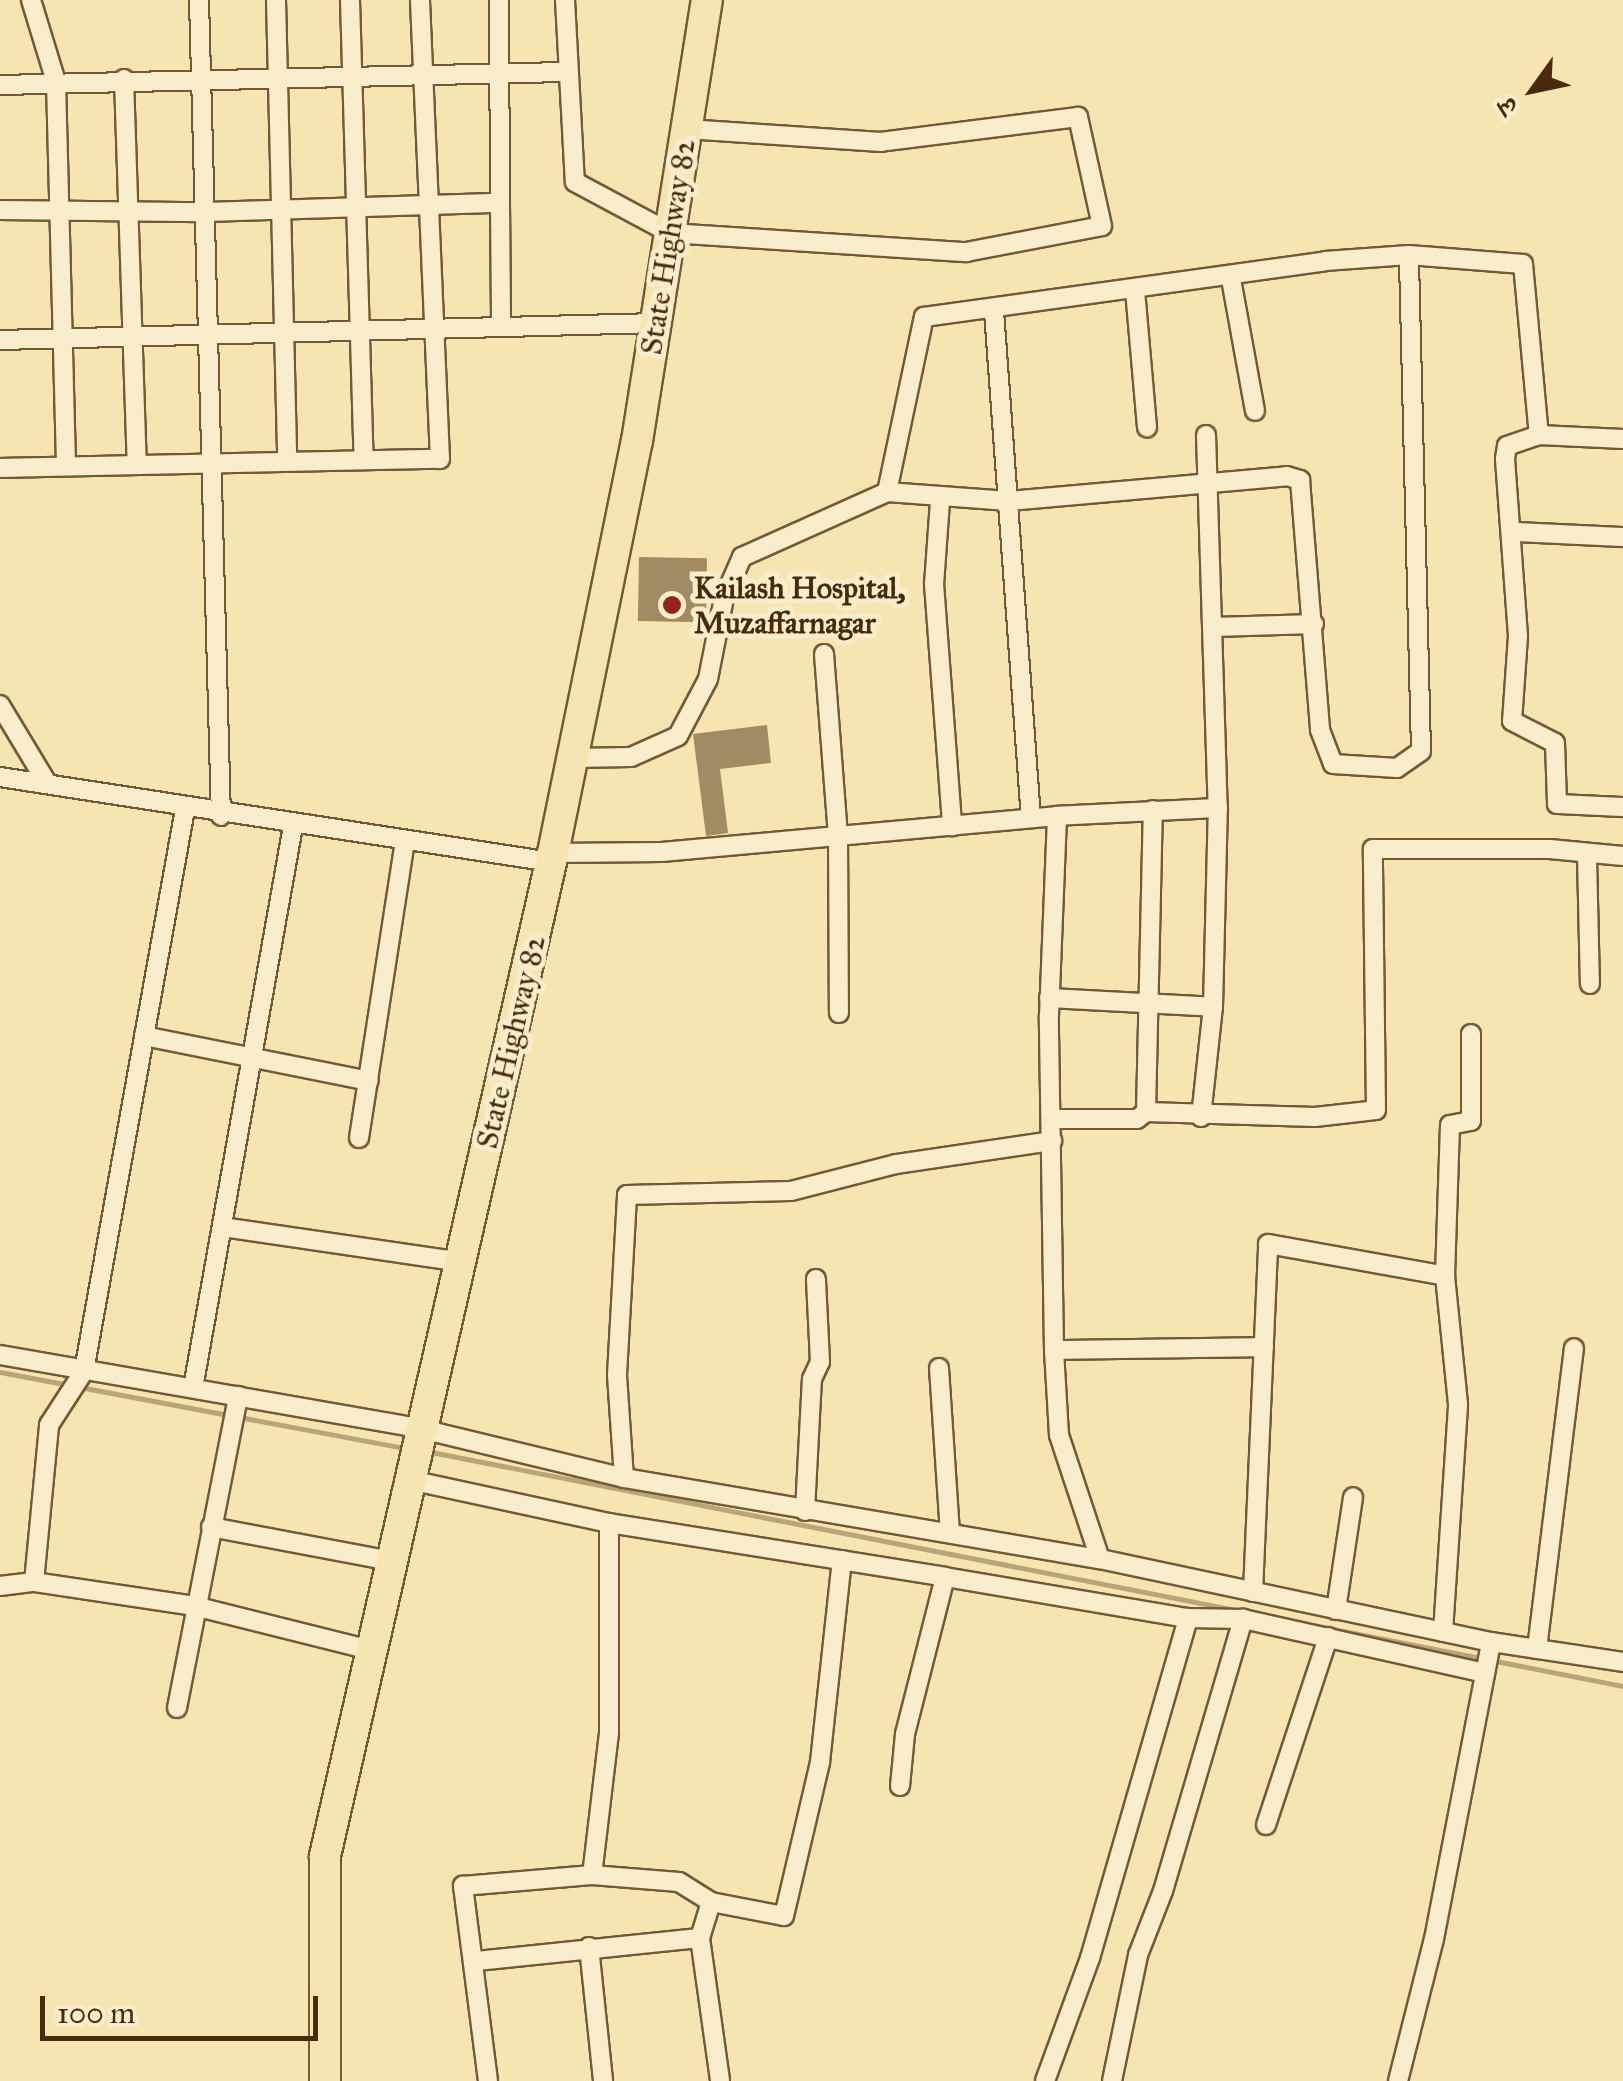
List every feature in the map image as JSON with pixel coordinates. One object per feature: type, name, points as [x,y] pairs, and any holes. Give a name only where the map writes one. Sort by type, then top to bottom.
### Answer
[{"type":"main road","name":"State Highway 82","points":[[325,2081],[325,1856],[552,857],[656,323],[707,0]]},
{"type":"street","points":[[31,0],[56,82],[66,466]]},
{"type":"street","points":[[199,0],[211,332],[221,816]]},
{"type":"street","points":[[276,0],[287,461]]},
{"type":"street","points":[[350,0],[364,460]]},
{"type":"street","points":[[0,468],[440,459],[425,206],[420,0]]},
{"type":"street","points":[[499,0],[501,327]]},
{"type":"street","points":[[565,0],[564,72],[575,182],[670,233],[966,252],[1102,226],[1078,117],[880,142],[686,129]]},
{"type":"street","points":[[0,85],[275,74],[564,72]]},
{"type":"street","points":[[124,79],[132,212],[137,464]]},
{"type":"street","points":[[0,210],[206,212],[500,203]]},
{"type":"street","points":[[572,758],[631,757],[678,736],[708,679],[724,598],[742,556],[886,492],[940,501],[1009,501],[1300,480],[1320,730],[1333,764],[1397,768],[1421,751],[1409,255]]},
{"type":"street","points":[[886,492],[917,327],[924,318],[1232,279],[1325,261],[1409,255],[1494,257],[1523,264],[1539,435]]},
{"type":"street","points":[[1232,279],[1255,411]]},
{"type":"street","points":[[1135,290],[1147,427]]},
{"type":"street","points":[[994,311],[1031,818]]},
{"type":"street","points":[[0,340],[656,323]]},
{"type":"street","points":[[1201,1117],[1213,1007],[1218,808],[1206,435]]},
{"type":"street","points":[[1623,438],[1539,435],[1507,446],[1515,532],[1512,721],[1555,743],[1557,804],[1623,806]]},
{"type":"street","points":[[940,501],[934,584],[952,826]]},
{"type":"street","points":[[1515,532],[1623,538]]},
{"type":"street","points":[[1215,627],[1314,624]]},
{"type":"street","points":[[824,654],[838,834],[839,1013]]},
{"type":"street","points":[[0,705],[47,783]]},
{"type":"street","points":[[0,777],[221,816],[405,842],[552,857],[662,852],[1057,816],[1218,808]]},
{"type":"street","points":[[34,1582],[49,1426],[77,1381],[185,809]]},
{"type":"street","points":[[1146,1112],[1153,810]]},
{"type":"street","points":[[1057,816],[1049,998],[1054,1350],[1060,1435],[1100,1558]]},
{"type":"street","points":[[193,1388],[294,826]]},
{"type":"street","points":[[359,1138],[405,842]]},
{"type":"street","points":[[1051,1119],[1137,1119],[1146,1112],[1201,1117],[1376,1110],[1373,849],[1550,848],[1587,856],[1623,856]]},
{"type":"street","points":[[1587,856],[1590,984]]},
{"type":"street","points":[[1049,998],[1213,1007]]},
{"type":"street","points":[[1443,1632],[1458,1404],[1445,1276],[1450,1125],[1472,1122],[1471,1034]]},
{"type":"street","points":[[144,1036],[369,1081]]},
{"type":"street","points":[[624,1478],[617,1375],[627,1195],[791,1191],[896,1164],[1052,1141]]},
{"type":"street","points":[[222,1227],[460,1262]]},
{"type":"street","points":[[1253,1592],[1268,1244],[1445,1276]]},
{"type":"street","points":[[805,1510],[812,1380],[820,1362],[816,1278]]},
{"type":"street","points":[[1054,1350],[1264,1347]]},
{"type":"street","points":[[1536,1649],[1574,1348]]},
{"type":"street","points":[[0,1355],[77,1381],[193,1388],[235,1409],[417,1452],[624,1478],[1100,1558],[1443,1632],[1488,1658]]},
{"type":"street","points":[[939,1368],[950,1532]]},
{"type":"street","points":[[177,1708],[235,1409]]},
{"type":"street","points":[[417,1452],[610,1523],[1188,1618],[1242,1618],[1328,1637],[1488,1658],[1536,1649],[1623,1662]]},
{"type":"street","points":[[1336,1610],[1353,1497]]},
{"type":"street","points":[[592,1875],[610,1732],[610,1523]]},
{"type":"street","points":[[212,1528],[391,1562]]},
{"type":"street","points":[[488,2081],[476,1961],[463,1886],[592,1875],[680,1882],[711,1902],[784,1916],[820,1762],[842,1560]]},
{"type":"street","points":[[900,1786],[905,1734],[945,1577]]},
{"type":"street","points":[[0,1586],[34,1582],[194,1606],[371,1650]]},
{"type":"street","points":[[1046,2081],[1090,1958],[1188,1618]]},
{"type":"street","points":[[1112,2081],[1138,1955],[1164,1892],[1242,1618]]},
{"type":"street","points":[[1266,1825],[1328,1637]]},
{"type":"street","points":[[1398,2081],[1434,1939],[1488,1658]]},
{"type":"street","points":[[711,1902],[700,1938],[720,2081]]},
{"type":"street","points":[[476,1961],[588,1946],[700,1938]]},
{"type":"street","points":[[588,1946],[602,2081]]},
{"type":"building","points":[[639,557],[707,558],[706,622],[638,621]]},
{"type":"building","points":[[767,725],[771,763],[720,769],[728,833],[706,836],[693,734]]},
{"type":"waterway","points":[[0,1372],[228,1415]]},
{"type":"waterway","points":[[239,1417],[405,1448]]},
{"type":"waterway","points":[[426,1451],[1623,1686]]},
{"type":"place","name":"Kailash Hospital, Muzaffarnagar","points":[[672,605]]}]
